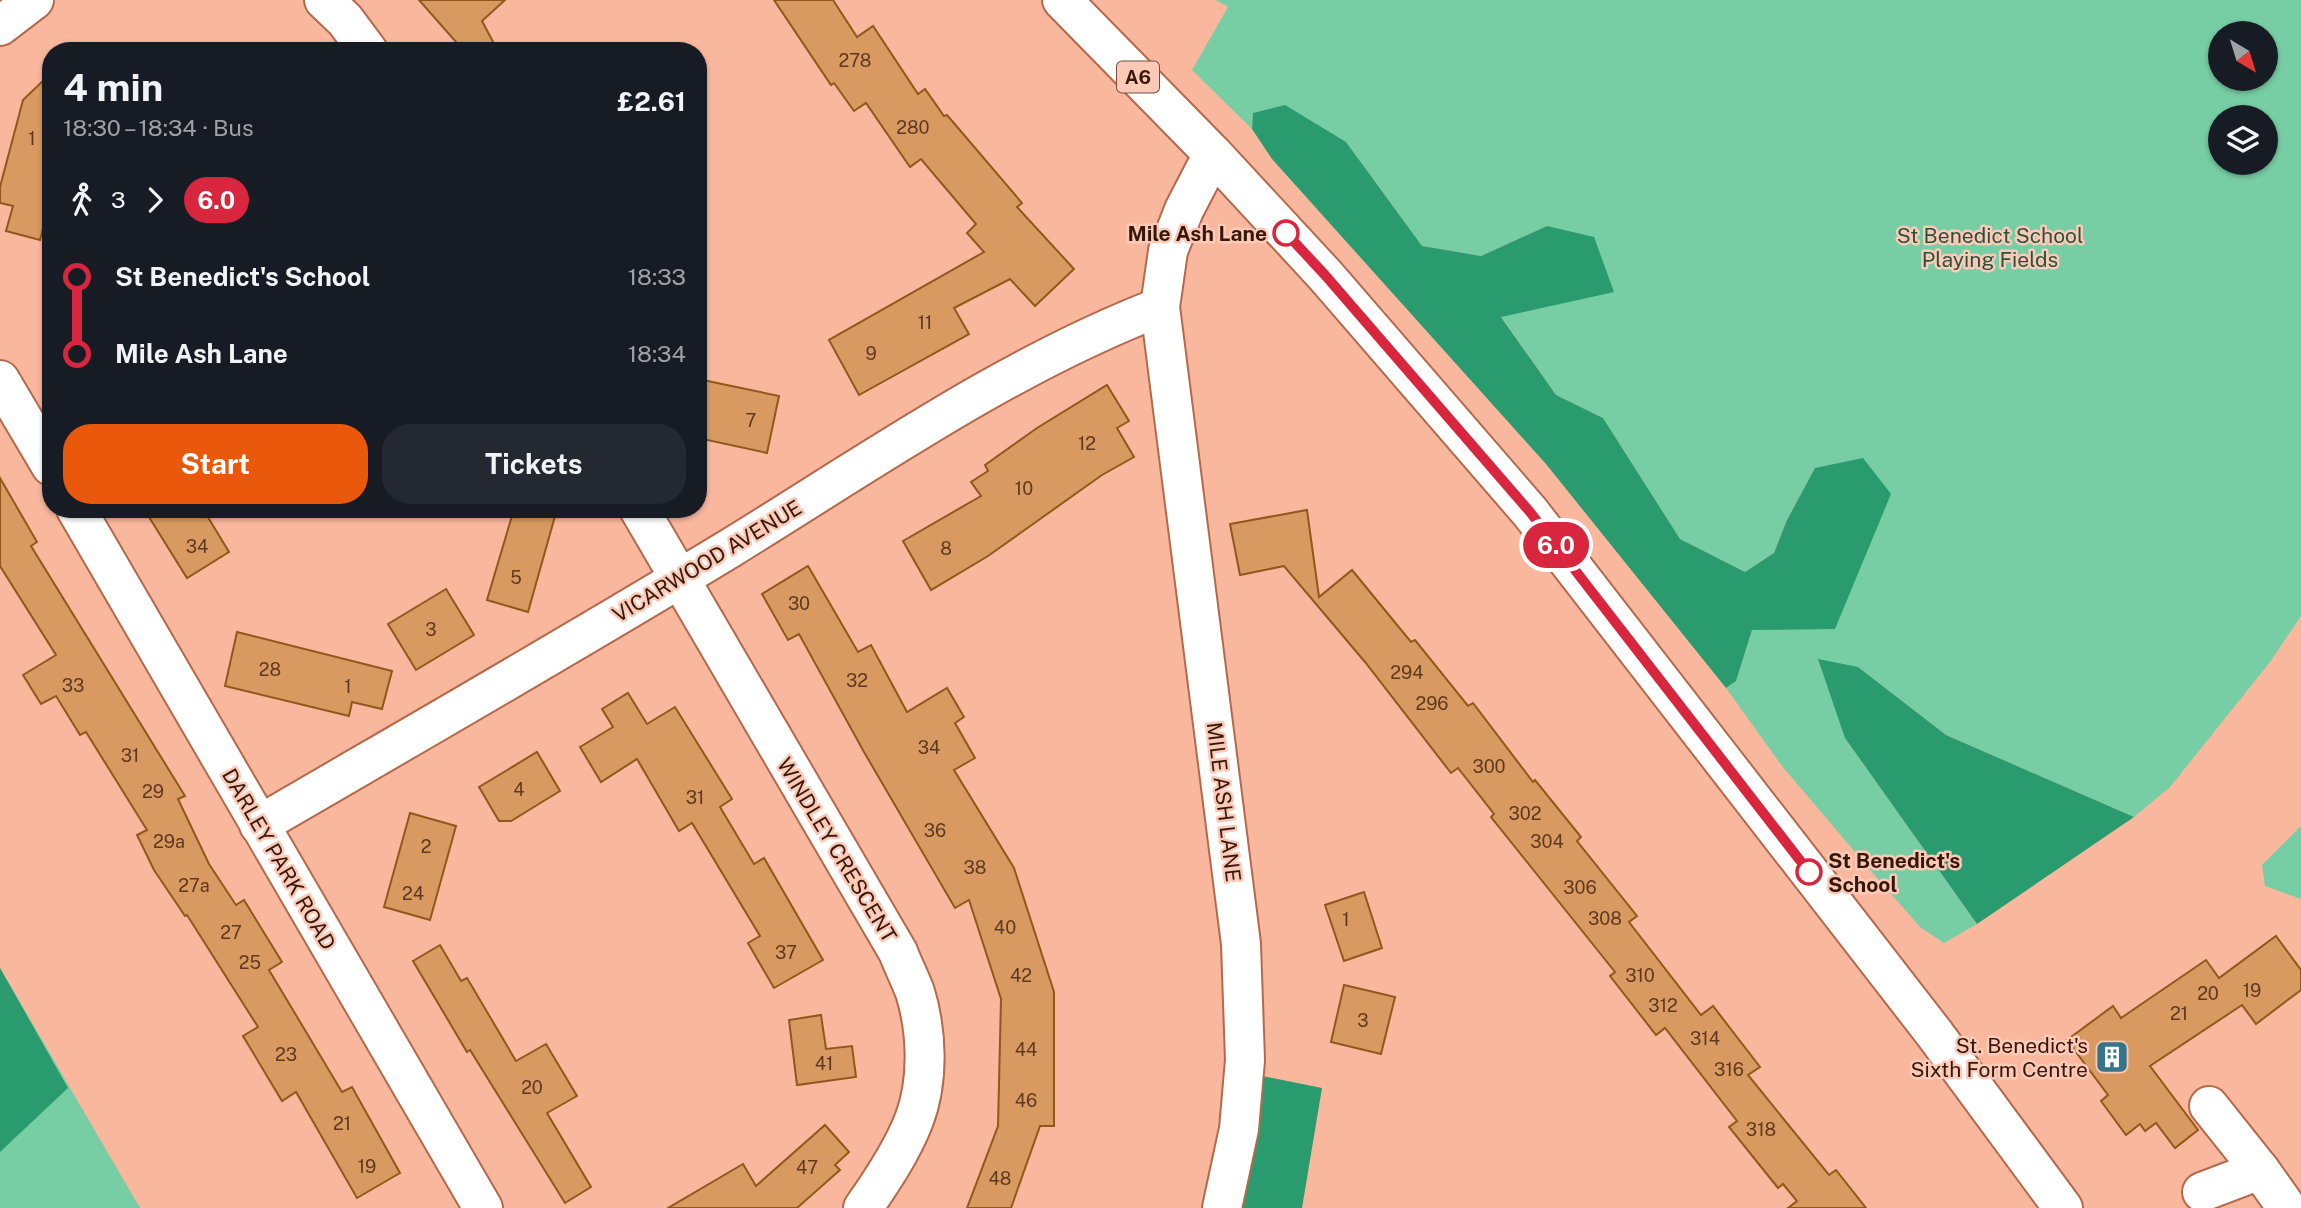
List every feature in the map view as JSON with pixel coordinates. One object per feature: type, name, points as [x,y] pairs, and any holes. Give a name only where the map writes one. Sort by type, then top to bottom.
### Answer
[{"type":"street","points":[[0,26],[34,0]]},
{"type":"street","points":[[324,0],[345,20],[361,42]]},
{"type":"street","name":"A6","points":[[1062,0],[1213,154],[1325,275],[1530,512],[1934,1033],[2063,1208]]},
{"type":"street","name":"MILE ASH LANE","points":[[1213,154],[1184,210],[1168,251],[1160,307],[1241,944],[1245,1060],[1239,1129],[1222,1208]]},
{"type":"street","name":"VICARWOOD AVENUE","points":[[259,825],[679,579],[943,418],[1054,354],[1105,328],[1160,307]]},
{"type":"street","points":[[0,380],[42,451]]},
{"type":"street","name":"DARLEY PARK ROAD","points":[[81,518],[482,1208]]},
{"type":"street","name":"WINDLEY CRESCENT","points":[[644,518],[898,952],[915,993],[924,1040],[923,1076],[915,1119],[891,1165],[863,1208]]},
{"type":"street","points":[[2209,1106],[2287,1208]]},
{"type":"street","points":[[2202,1192],[2260,1170]]},
{"type":"green space","name":"St Benedict School Playing Fields","points":[[1216,0],[2301,0],[2301,616],[2270,662],[2170,787],[2134,817],[1946,735],[1858,667],[1845,738],[1977,924],[1944,943],[1920,927],[1872,872],[1782,766],[1726,688],[1736,681],[1752,630],[1815,468],[1787,520],[1774,553],[1745,572],[1680,539],[1603,418],[1556,395],[1501,316],[1552,306],[1547,226],[1481,256],[1422,246],[1346,142],[1253,113],[1252,129],[1192,70],[1228,7]]},
{"type":"green space","points":[[1285,105],[1346,142],[1422,246],[1481,256],[1547,226],[1594,237],[1614,292],[1501,317],[1556,395],[1603,418],[1680,539],[1745,572],[1774,553],[1787,520],[1815,468],[1863,458],[1891,494],[1835,629],[1752,630],[1736,681],[1726,688],[1546,464],[1272,159],[1252,129],[1253,113]]},
{"type":"green space","points":[[1818,659],[1858,667],[1946,735],[2134,817],[1977,924],[1845,738]]},
{"type":"green space","points":[[2301,826],[2301,899],[2265,886],[2262,865]]},
{"type":"green space","points":[[0,968],[140,1208],[0,1208]]},
{"type":"green space","points":[[0,968],[68,1088],[0,1152]]},
{"type":"green space","points":[[1252,1074],[1322,1088],[1302,1208],[1239,1208]]},
{"type":"building","points":[[419,0],[505,0],[482,21],[493,42],[456,42]]},
{"type":"building","points":[[774,0],[833,0],[857,37],[873,26],[918,94],[925,89],[944,116],[947,115],[1022,203],[1017,207],[1074,269],[1035,306],[1010,279],[954,308],[969,334],[859,395],[829,340],[984,252],[967,233],[976,224],[921,159],[910,167],[866,103],[854,111],[834,83],[831,85]]},
{"type":"building","points":[[42,82],[40,240],[6,231],[13,206],[0,203],[0,187],[23,100]]},
{"type":"building","points":[[707,381],[779,396],[767,453],[707,440]]},
{"type":"building","points":[[1107,385],[1129,421],[1117,428],[1134,457],[1102,475],[988,556],[931,590],[903,541],[981,496],[971,482],[988,471],[985,465],[1037,428]]},
{"type":"building","points":[[0,478],[37,542],[31,546],[185,796],[178,799],[209,864],[236,905],[244,900],[282,962],[269,970],[342,1092],[352,1087],[400,1173],[357,1198],[296,1092],[282,1101],[243,1036],[258,1027],[187,915],[185,916],[154,870],[137,835],[147,830],[86,732],[80,735],[56,696],[41,704],[23,675],[56,655],[0,566]]},
{"type":"building","points":[[1307,510],[1319,597],[1352,570],[1411,642],[1415,640],[1468,706],[1473,703],[1533,782],[1535,780],[1581,837],[1577,841],[1637,916],[1629,922],[1701,1015],[1713,1006],[1760,1067],[1748,1075],[1829,1175],[1836,1170],[1866,1208],[1788,1208],[1797,1201],[1783,1184],[1778,1188],[1729,1127],[1737,1121],[1665,1028],[1656,1035],[1610,976],[1615,972],[1491,817],[1494,814],[1458,768],[1451,773],[1365,662],[1284,566],[1240,575],[1230,524]]},
{"type":"building","points":[[150,518],[208,518],[229,552],[187,578]]},
{"type":"building","points":[[511,518],[554,518],[528,612],[487,600]]},
{"type":"building","points":[[808,566],[858,652],[871,645],[907,712],[947,688],[964,717],[955,723],[975,758],[954,770],[1014,868],[1054,992],[1054,1126],[1040,1126],[1011,1208],[967,1208],[998,1126],[1001,999],[969,900],[955,908],[799,634],[788,640],[762,594]]},
{"type":"building","points":[[446,589],[474,635],[416,670],[388,624]]},
{"type":"building","points":[[237,632],[392,671],[382,709],[352,702],[349,716],[225,686]]},
{"type":"building","points":[[628,693],[647,724],[675,707],[732,799],[720,807],[754,864],[764,858],[823,960],[774,988],[748,943],[760,936],[692,823],[679,831],[637,759],[601,782],[580,747],[613,727],[602,709]]},
{"type":"building","points":[[537,752],[560,791],[511,821],[499,821],[479,787]]},
{"type":"building","points":[[410,813],[456,826],[430,920],[384,907]]},
{"type":"building","points":[[1364,892],[1382,948],[1344,961],[1325,905]]},
{"type":"building","points":[[2276,936],[2301,970],[2301,990],[2256,1024],[2242,1005],[2150,1066],[2198,1130],[2175,1148],[2156,1123],[2145,1131],[2140,1124],[2126,1135],[2101,1101],[2108,1095],[2067,1040],[2113,1006],[2121,1018],[2206,960],[2219,978]]},
{"type":"building","points":[[440,945],[461,981],[467,978],[516,1061],[546,1044],[577,1096],[547,1113],[591,1187],[565,1203],[470,1050],[467,1052],[413,961]]},
{"type":"building","points":[[1344,985],[1395,997],[1381,1054],[1331,1042]]},
{"type":"building","points":[[821,1015],[826,1049],[852,1046],[856,1077],[797,1085],[789,1020]]},
{"type":"building","points":[[825,1125],[849,1152],[835,1165],[840,1170],[797,1208],[668,1208],[743,1164],[756,1186]]},
{"type":"bus line","name":"6.0","points":[[1286,233],[1530,512],[1809,872]]},
{"type":"place","name":"Mile Ash Lane","points":[[1286,233]]},
{"type":"place","name":"St Benedict's School","points":[[1809,872]]},
{"type":"place","name":"St. Benedict's Sixth Form Centre","points":[[2112,1057]]}]
